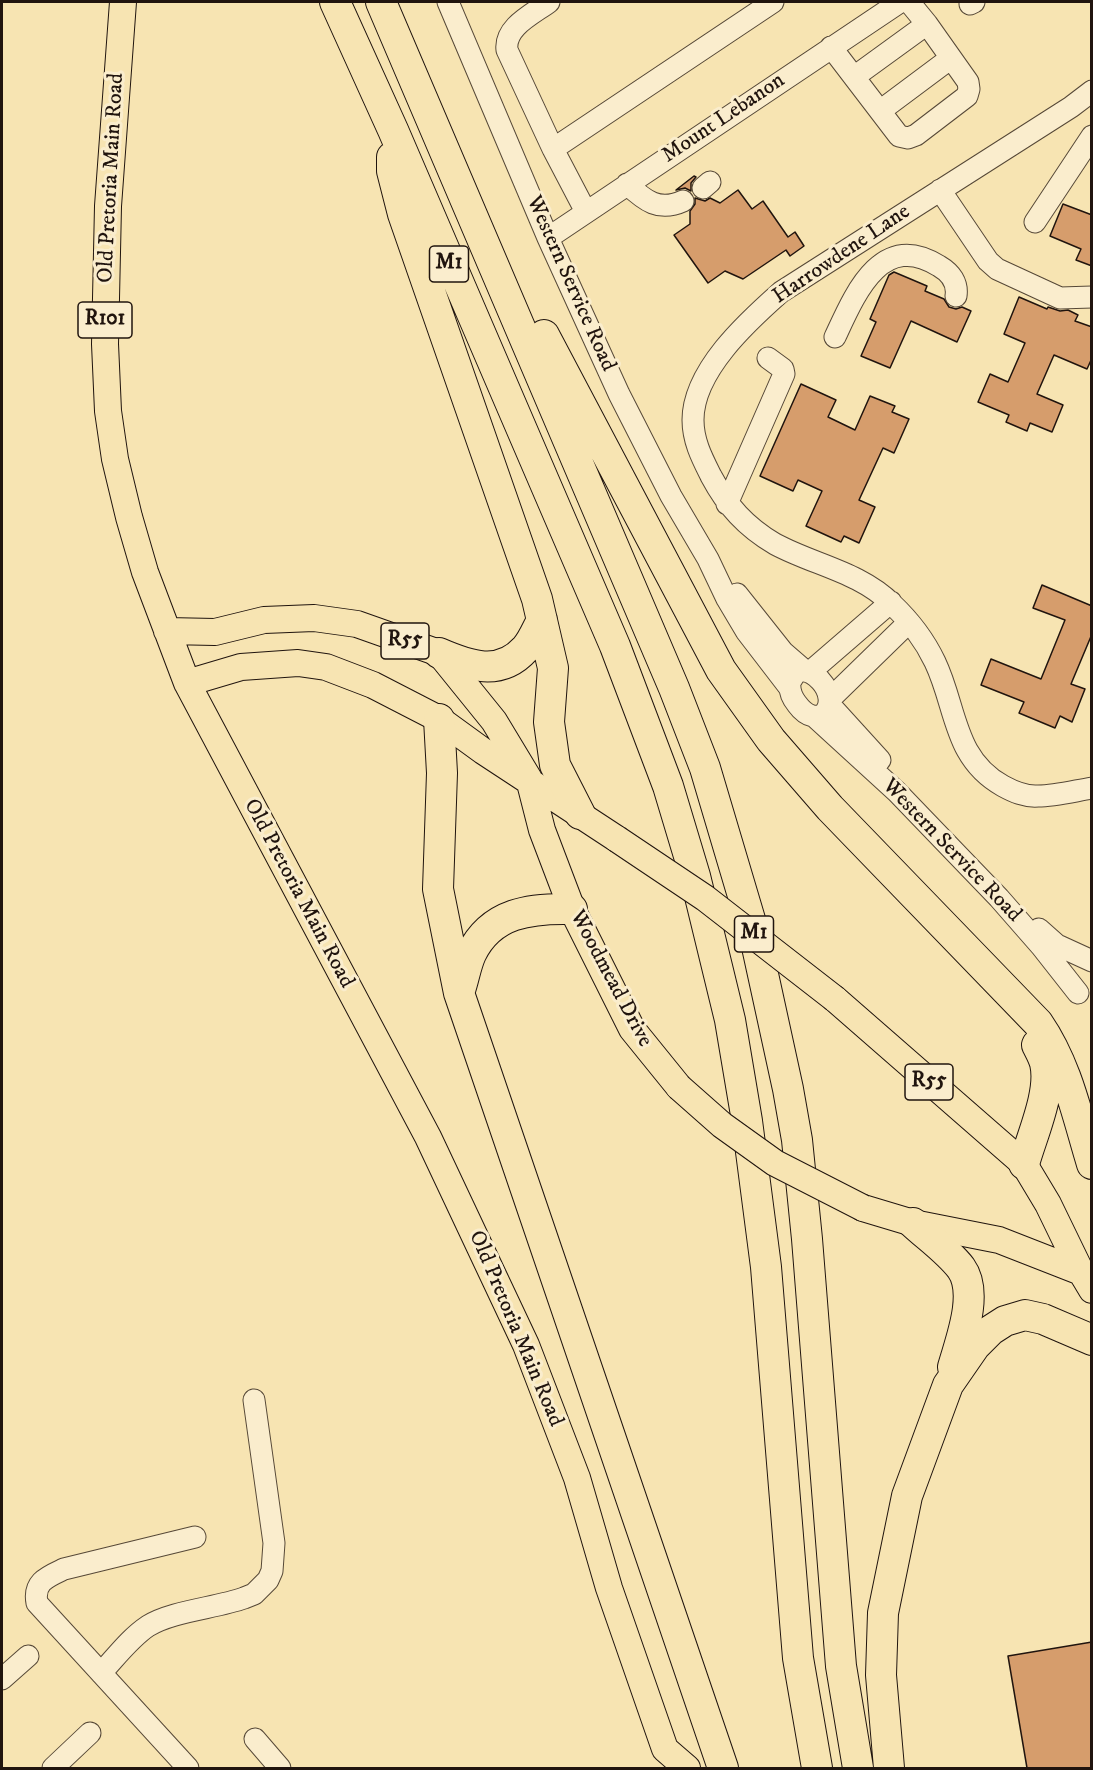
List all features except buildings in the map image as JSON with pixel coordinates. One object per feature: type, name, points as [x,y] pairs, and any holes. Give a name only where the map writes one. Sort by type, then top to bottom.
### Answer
[{"type":"highway","name":"M1","points":[[335,2],[393,130],[615,646],[668,786],[695,876],[730,1020],[747,1121],[766,1267],[798,1658],[817,1768]]},
{"type":"highway","name":"M1","points":[[381,2],[675,688],[705,768],[754,933],[774,1015],[797,1140],[819,1376],[841,1666],[858,1768]]},
{"type":"highway","points":[[393,130],[392,171],[403,214],[537,599],[553,668],[549,722],[555,765],[580,814]]},
{"type":"highway","points":[[446,151],[469,183],[531,311],[721,670],[771,740],[830,808],[1028,1011],[1046,1036],[1066,1077],[1092,1164]]},
{"type":"highway","points":[[439,653],[468,665],[480,667],[508,663],[526,648],[542,620]]},
{"type":"highway","points":[[439,719],[442,773],[438,889],[459,993],[723,1768]]},
{"type":"highway","points":[[459,993],[472,953],[485,934],[499,922],[519,912],[542,908],[572,909]]},
{"type":"highway","points":[[998,982],[1033,1036],[1046,1069],[1044,1095],[1024,1164]]},
{"type":"highway","points":[[889,1768],[881,1675],[883,1613],[907,1496],[948,1385],[967,1315],[969,1290],[959,1265],[913,1223]]},
{"type":"highway","points":[[948,1385],[975,1346],[991,1330],[1005,1321],[1025,1315],[1043,1319],[1092,1340]]},
{"type":"main road","name":"Old Pretoria Main Road","points":[[123,2],[108,207],[105,311],[108,411],[115,459],[148,582],[187,683],[428,1137],[526,1345],[577,1478],[663,1759],[687,1768]]},
{"type":"main road","name":"R55","points":[[167,631],[215,632],[264,620],[314,618],[357,624],[439,653]]},
{"type":"main road","name":"Woodmead Drive","points":[[439,653],[494,721],[528,779],[542,830],[572,909],[632,1029],[679,1087],[722,1125],[775,1163],[863,1208],[913,1223],[999,1240],[1088,1279]]},
{"type":"main road","name":"Woodmead Drive","points":[[187,683],[241,667],[298,663],[326,667],[373,685],[439,719],[705,898],[835,999],[1024,1164],[1048,1203],[1088,1279]]},
{"type":"street","name":"Western Service Road","points":[[448,2],[548,237],[619,394],[671,496],[746,631],[789,687]]},
{"type":"street","points":[[549,2],[514,28],[506,42],[507,50],[553,150],[586,212]]},
{"type":"street","points":[[553,150],[773,2]]},
{"type":"street","name":"Mount Lebanon","points":[[548,237],[900,2]]},
{"type":"street","points":[[831,47],[899,136],[908,138],[916,135],[967,96],[968,82],[909,2]]},
{"type":"street","points":[[854,77],[927,24]]},
{"type":"street","points":[[880,111],[951,58]]},
{"type":"street","name":"Harrowdene Lane","points":[[1092,91],[1071,107],[781,292],[733,338],[716,359],[694,406],[693,420],[695,441],[700,456],[737,516],[777,545],[844,573],[873,588],[891,602],[909,622],[934,661],[949,697],[955,727],[967,751],[981,770],[996,782],[1023,795],[1037,796],[1092,788]]},
{"type":"street","points":[[1035,222],[1092,136]]},
{"type":"street","points":[[627,184],[649,201],[662,206],[671,206],[683,201]]},
{"type":"street","points":[[940,190],[988,261],[997,269],[1060,298],[1092,297]]},
{"type":"street","points":[[861,240],[878,266]]},
{"type":"street","points":[[836,337],[864,280],[878,266],[897,257],[918,256],[946,271],[956,284],[956,296]]},
{"type":"street","points":[[728,504],[784,374],[783,369],[768,358]]},
{"type":"street","name":"Western Service Road","points":[[708,559],[783,652],[807,671]]},
{"type":"street","points":[[891,602],[807,671],[795,674],[789,687],[801,709],[825,707],[909,622]]},
{"type":"street","points":[[807,671],[825,687],[825,707]]},
{"type":"street","name":"Western Service Road","points":[[825,707],[1047,938],[1092,961]]},
{"type":"street","name":"Western Service Road","points":[[825,707],[897,792],[1041,946],[1085,1000]]},
{"type":"street","points":[[1085,1000],[1077,987],[1080,976],[1092,968]]},
{"type":"street","points":[[101,1673],[138,1633],[151,1624],[244,1599],[254,1594],[268,1580],[272,1571],[274,1543],[254,1400]]},
{"type":"street","points":[[188,1768],[37,1604],[37,1587],[48,1576],[64,1569],[195,1537]]},
{"type":"street","points":[[2,1679],[28,1656]]},
{"type":"street","points":[[53,1768],[90,1733]]},
{"type":"street","points":[[255,1739],[280,1768]]}]
